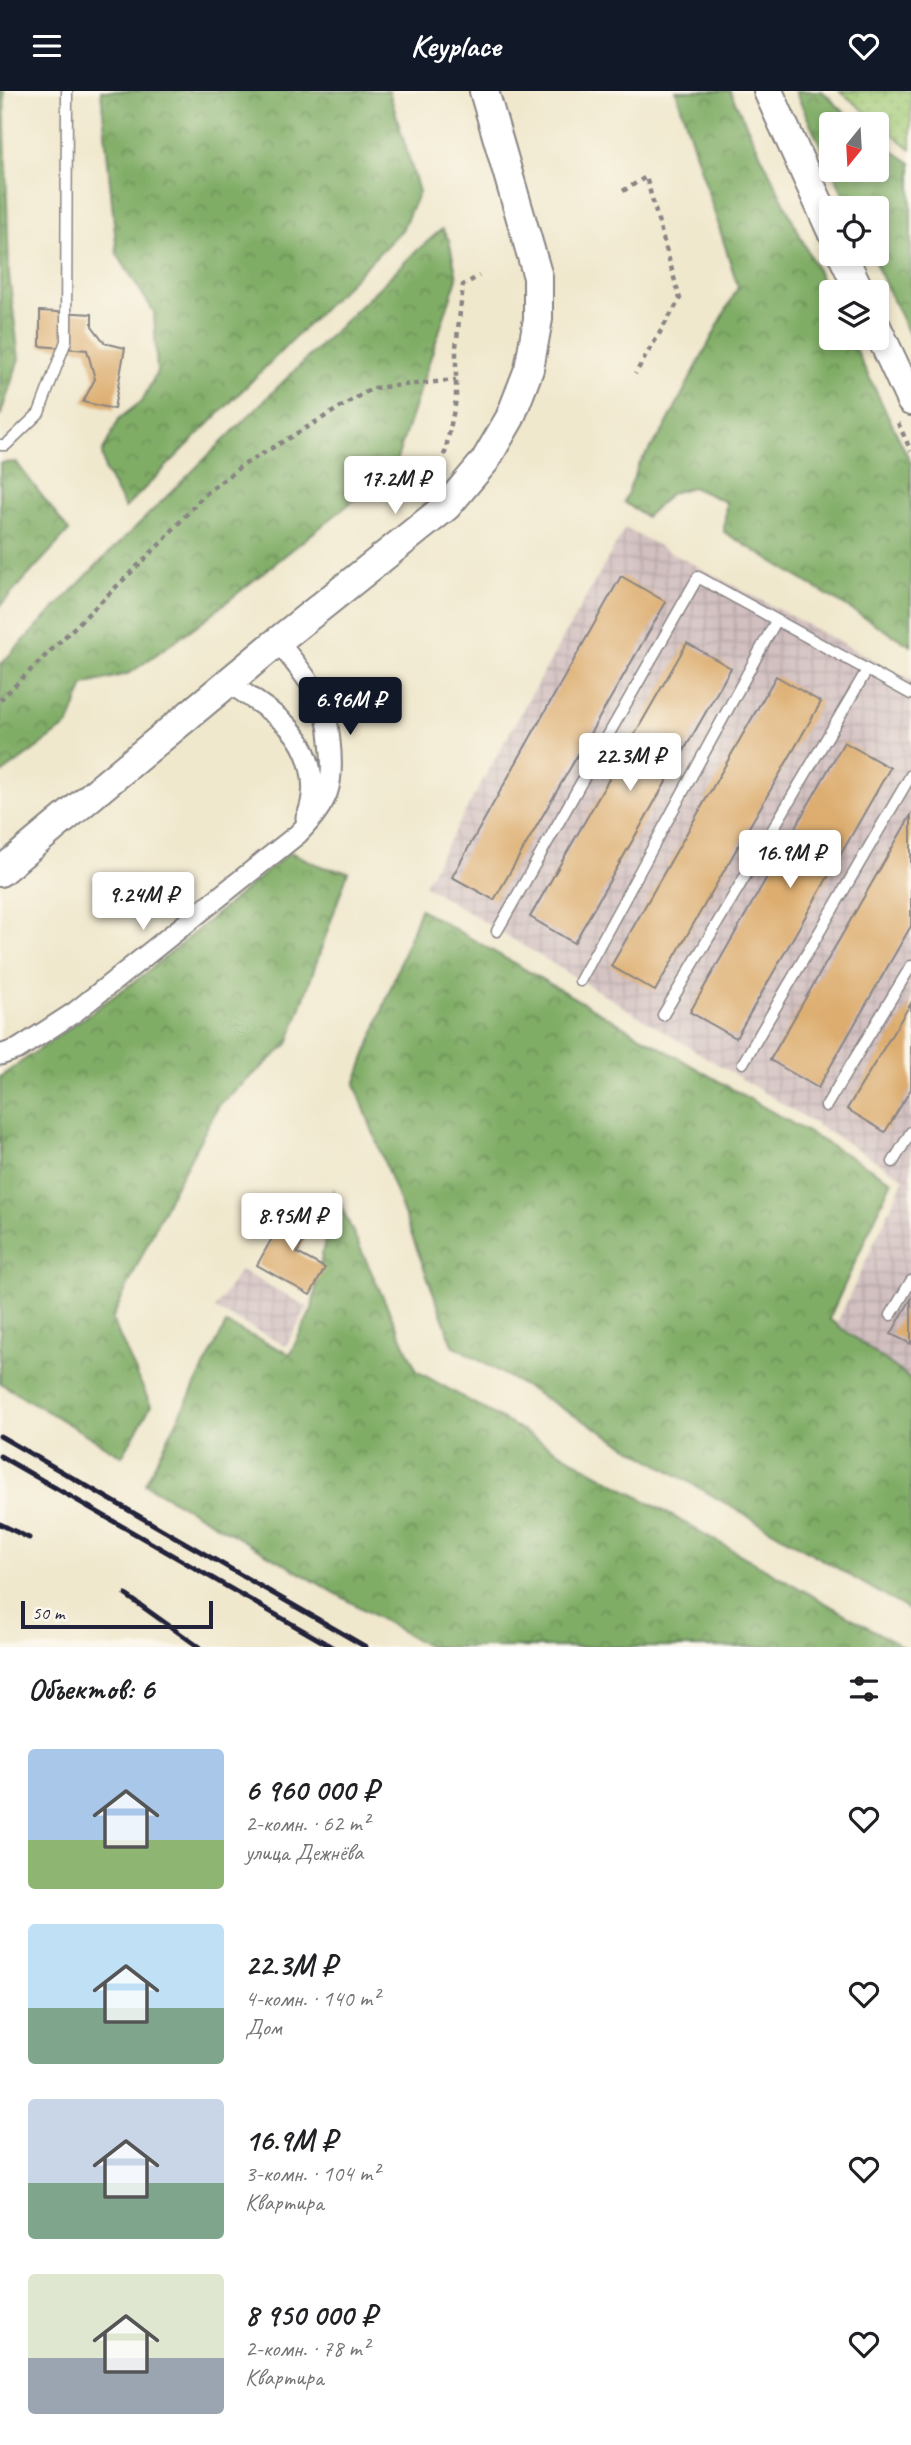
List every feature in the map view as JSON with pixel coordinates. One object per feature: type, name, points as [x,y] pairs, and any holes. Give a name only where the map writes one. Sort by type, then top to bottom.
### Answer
[{"type":"main road","points":[[0,872],[228,682],[446,506],[485,461],[510,418],[529,369],[538,319],[538,277],[484,91]]},
{"type":"main road","points":[[768,91],[819,204]]},
{"type":"main road","points":[[887,350],[911,401]]},
{"type":"street","points":[[0,1055],[18,1049],[75,1012],[298,834],[318,814],[329,791],[333,769],[329,725],[319,698],[278,641]]},
{"type":"street","points":[[228,682],[283,721],[301,743],[311,768],[313,793],[298,834]]},
{"type":"lane","points":[[0,445],[6,445],[39,413],[66,341],[67,91]]},
{"type":"lane","points":[[497,931],[698,577],[911,694]]},
{"type":"lane","points":[[580,981],[776,621]]},
{"type":"lane","points":[[663,1015],[867,670]]},
{"type":"lane","points":[[743,1063],[911,775]]},
{"type":"lane","points":[[826,1106],[911,966]]},
{"type":"lane","points":[[893,1162],[911,1132]]},
{"type":"lane","points":[[891,1315],[911,1281]]},
{"type":"path","points":[[622,191],[646,177],[680,299],[635,374]]},
{"type":"path","points":[[420,493],[445,453],[456,400],[456,347],[463,285],[479,276]]},
{"type":"path","points":[[0,700],[161,543],[203,496],[240,467],[373,388],[456,380]]},
{"type":"shaded area","points":[[625,528],[911,680],[911,1379],[837,1323],[904,1178],[424,885]]},
{"type":"shaded area","points":[[240,1270],[308,1307],[286,1346],[215,1309]]},
{"type":"green space","points":[[0,91],[4,91],[9,275],[19,359],[0,417]]},
{"type":"green space","points":[[101,91],[389,91],[419,192],[402,230],[125,508],[105,471],[102,453],[119,419],[142,401],[157,372],[154,312],[117,254]]},
{"type":"green space","points":[[676,91],[730,91],[822,280],[819,280],[819,350],[856,350],[911,463],[911,646],[724,532],[726,502],[692,487],[671,493],[646,517],[624,502],[639,464],[663,431],[738,287]]},
{"type":"green space","points":[[795,91],[822,91],[844,112],[819,112],[819,142]]},
{"type":"green space","points":[[840,91],[911,91],[911,149],[889,131],[889,112],[866,112]]},
{"type":"green space","points":[[889,148],[911,163],[911,338],[889,292],[889,280],[883,280],[877,266],[889,266],[889,196],[844,196],[838,182],[889,182]]},
{"type":"green space","points":[[442,229],[449,240],[457,278],[394,468],[203,621],[130,673],[84,685],[69,724],[0,775],[0,665],[95,567],[414,253]]},
{"type":"green space","points":[[16,462],[69,531],[0,606],[0,463]]},
{"type":"green space","points":[[290,852],[323,867],[348,872],[288,1044],[219,1105],[170,1196],[112,1319],[151,1406],[122,1456],[0,1383],[0,1077],[145,974]]},
{"type":"green space","points":[[420,909],[892,1181],[829,1319],[911,1379],[911,1611],[453,1345],[355,1084]]},
{"type":"green space","points":[[334,1191],[417,1371],[903,1647],[429,1647],[145,1484],[226,1324],[290,1354],[312,1309]]},
{"type":"building","points":[[40,311],[92,314],[92,326],[105,343],[125,348],[114,409],[83,402],[95,379],[87,350],[40,346]]},
{"type":"building","points":[[621,576],[666,602],[494,900],[452,877]]},
{"type":"building","points":[[687,643],[731,668],[574,943],[530,917]]},
{"type":"building","points":[[776,676],[821,702],[655,991],[611,966]]},
{"type":"building","points":[[844,742],[890,768],[736,1038],[690,1012]]},
{"type":"building","points":[[911,815],[911,926],[818,1088],[770,1060]]},
{"type":"building","points":[[911,1003],[911,1089],[885,1132],[847,1109]]},
{"type":"building","points":[[290,1206],[315,1220],[297,1253],[325,1268],[310,1295],[257,1265]]},
{"type":"building","points":[[911,1299],[911,1344],[891,1334]]},
{"type":"railway","points":[[0,1436],[366,1647]]},
{"type":"railway","points":[[0,1456],[332,1647]]},
{"type":"railway","points":[[0,1524],[29,1538]]},
{"type":"railway","points":[[126,1595],[199,1647]]}]
